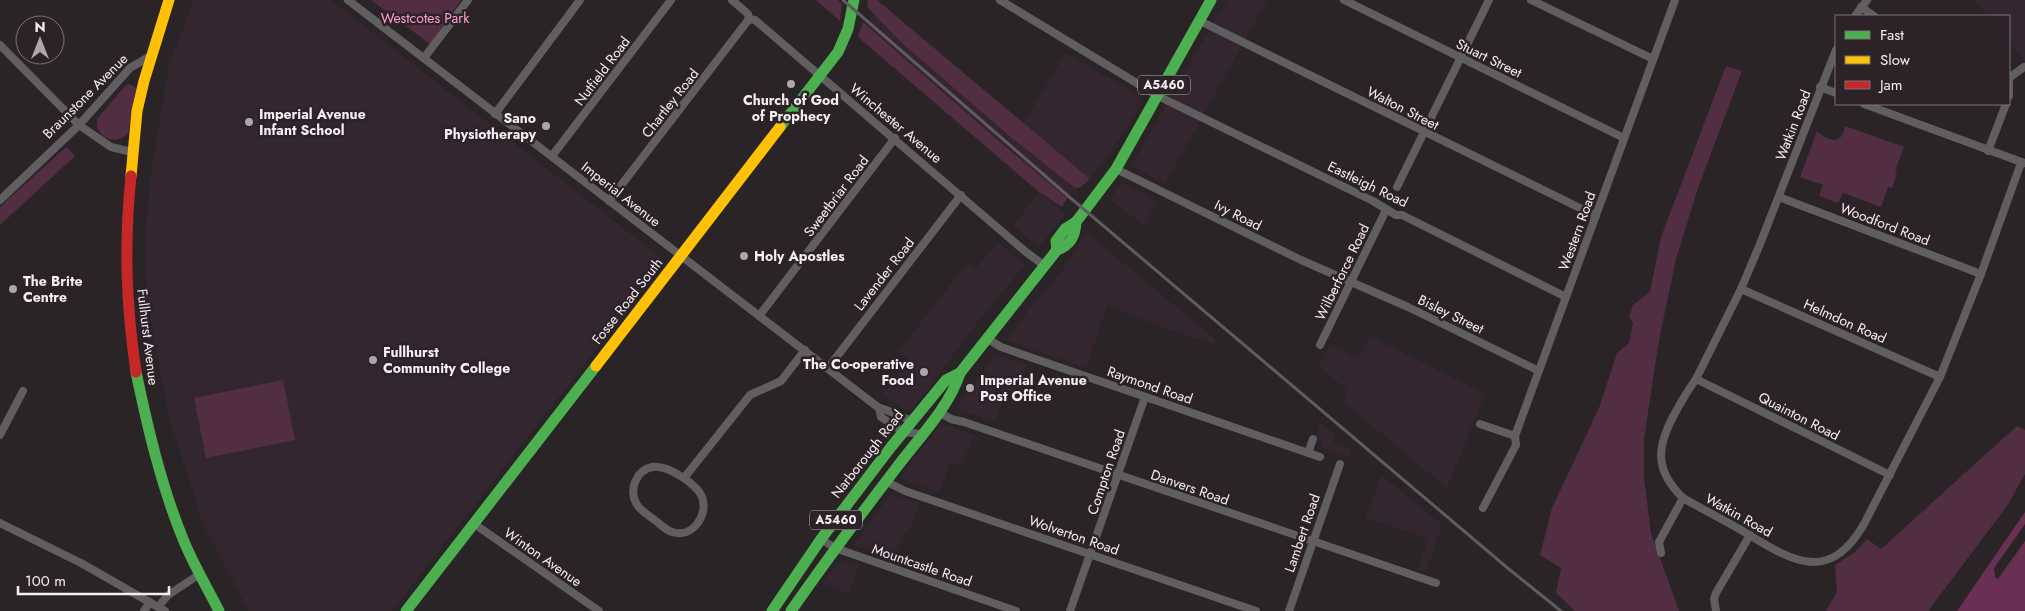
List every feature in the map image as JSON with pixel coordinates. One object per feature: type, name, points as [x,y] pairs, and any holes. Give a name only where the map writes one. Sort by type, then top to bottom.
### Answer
[{"type":"street","points":[[152,55],[169,0]]},
{"type":"street","name":"Imperial Avenue","points":[[348,0],[879,408],[888,410],[902,418],[912,420]]},
{"type":"street","points":[[424,58],[468,0]]},
{"type":"street","points":[[495,114],[580,0]]},
{"type":"street","name":"Nutfield Road","points":[[552,156],[671,0]]},
{"type":"street","name":"Winchester Avenue","points":[[732,0],[748,14],[749,19],[755,20],[1026,252],[1045,266]]},
{"type":"street","name":"Fosse Road South","points":[[406,611],[838,52],[848,29],[854,0]]},
{"type":"street","name":"Eastleigh Road","points":[[1000,0],[1158,96],[1373,201],[1386,210],[1411,219],[1566,297]]},
{"type":"street","name":"Narborough Road","points":[[791,611],[835,548],[939,412],[956,387],[960,373],[1057,250],[1056,242],[1065,229],[1076,222],[1116,168],[1211,0]]},
{"type":"street","name":"Stuart Street","points":[[1344,0],[1624,138]]},
{"type":"street","points":[[1397,187],[1490,0]]},
{"type":"street","points":[[1531,0],[1653,59]]},
{"type":"street","name":"Western Road","points":[[1483,508],[1516,445],[1515,436],[1675,0]]},
{"type":"street","points":[[1856,15],[1867,0]]},
{"type":"street","points":[[1861,7],[1873,15]]},
{"type":"street","name":"Chartley Road","points":[[609,202],[749,19]]},
{"type":"street","name":"Walton Street","points":[[1200,21],[1424,133],[1596,216]]},
{"type":"street","points":[[0,45],[79,125],[111,148],[132,152]]},
{"type":"street","name":"Watkin Road","points":[[1835,52],[1741,289],[1661,443],[1661,456],[1665,477],[1670,486],[1683,498],[1797,561],[1810,562],[1833,558],[1842,553],[1859,534],[1940,376],[2023,163]]},
{"type":"street","name":"Braunstone Avenue","points":[[0,200],[79,125],[130,68],[152,55]]},
{"type":"street","name":"Fullhurst Avenue","points":[[152,55],[137,111],[132,152],[126,224],[126,295],[136,371],[149,434],[162,482],[184,540],[219,611]]},
{"type":"street","points":[[2010,79],[2024,67]]},
{"type":"street","points":[[1820,87],[1835,93]]},
{"type":"street","points":[[1867,105],[2023,163]]},
{"type":"street","points":[[1988,151],[2006,105]]},
{"type":"street","name":"Sweetbriar Road","points":[[759,316],[895,138]]},
{"type":"street","name":"Ivy Road","points":[[1116,168],[1300,260],[1351,281]]},
{"type":"street","name":"Lavender Road","points":[[828,368],[961,195]]},
{"type":"street","name":"Woodford Road","points":[[1779,197],[1981,274]]},
{"type":"street","name":"Wilberforce Road","points":[[1320,345],[1386,210]]},
{"type":"street","name":"Bisley Street","points":[[1351,281],[1539,371]]},
{"type":"street","name":"Helmdon Road","points":[[1741,289],[1940,376]]},
{"type":"street","name":"Raymond Road","points":[[986,338],[1001,347],[1320,457]]},
{"type":"street","points":[[684,478],[750,395],[781,381],[805,350]]},
{"type":"street","name":"Narborough Road","points":[[772,611],[821,539],[912,420],[946,380],[960,373]]},
{"type":"street","name":"Quainton Road","points":[[1696,378],[1890,475]]},
{"type":"street","points":[[0,435],[23,391]]},
{"type":"street","name":"Compton Road","points":[[1070,611],[1145,397]]},
{"type":"street","name":"Imperial Avenue","points":[[879,408],[881,417],[903,432],[921,434]]},
{"type":"street","name":"Danvers Road","points":[[939,412],[951,419],[1436,583]]},
{"type":"street","points":[[1480,424],[1515,436]]},
{"type":"street","points":[[1308,453],[1313,439]]},
{"type":"street","name":"Lambert Road","points":[[1289,611],[1340,464]]},
{"type":"street","points":[[652,467],[666,469],[684,478],[700,491],[704,507],[703,514],[696,526],[677,533],[666,529],[641,509],[634,497],[634,485],[641,473],[652,467]]},
{"type":"street","name":"Wolverton Road","points":[[885,481],[905,491],[1256,611]]},
{"type":"street","points":[[1661,553],[1659,542],[1683,498]]},
{"type":"street","points":[[0,523],[81,563],[162,609],[168,596],[200,574]]},
{"type":"street","name":"Winton Avenue","points":[[473,523],[599,611]]},
{"type":"street","points":[[1716,611],[1714,599],[1716,593],[1750,535]]},
{"type":"street","name":"Mountcastle Road","points":[[821,539],[835,548],[1016,611]]},
{"type":"street","points":[[144,611],[150,602]]},
{"type":"shaded area","name":"Fullhurst Community College","points":[[194,0],[331,0],[663,261],[662,265],[392,611],[249,611],[203,524],[169,417],[147,302],[146,234],[150,179],[169,65]]},
{"type":"shaded area","points":[[1227,0],[1267,0],[1165,184],[1131,166]]},
{"type":"shaded area","points":[[1974,0],[2025,0],[2025,62],[2010,43],[2010,15],[1987,15]]},
{"type":"shaded area","points":[[873,12],[903,44],[1008,135],[1075,188],[1067,198],[1001,143],[869,27]]},
{"type":"shaded area","points":[[1066,53],[1139,96],[1142,102],[1125,131],[1090,179],[1023,124]]},
{"type":"shaded area","points":[[1121,183],[1157,200],[1145,226],[1110,200]]},
{"type":"shaded area","points":[[1039,192],[1065,214],[1040,246],[1036,245],[1013,226]]},
{"type":"shaded area","points":[[1087,233],[1216,340],[1214,344],[1154,324],[1107,305],[1086,368],[1007,340],[1038,297],[1052,285]]},
{"type":"shaded area","points":[[998,243],[1025,265],[976,324],[913,409],[904,410],[883,394],[910,360],[898,352],[967,263],[975,269]]},
{"type":"shaded area","points":[[1370,336],[1485,394],[1447,488],[1345,403],[1346,389],[1319,366],[1330,345],[1359,359]]},
{"type":"shaded area","points":[[995,355],[1027,365],[1016,394],[1008,391],[994,422],[960,410],[958,405]]},
{"type":"shaded area","points":[[941,423],[975,435],[961,466],[950,463],[939,492],[904,480],[901,476]]},
{"type":"shaded area","points":[[1320,423],[1336,435],[1333,443],[1352,450],[1349,458],[1323,448],[1319,439],[1316,438]]},
{"type":"shaded area","points":[[1382,476],[1442,524],[1426,572],[1418,569],[1428,538],[1365,517]]},
{"type":"shaded area","points":[[891,494],[919,503],[909,532],[905,532],[893,557],[853,545]]},
{"type":"shaded area","points":[[2025,512],[2025,524],[1994,568],[1995,577],[1998,579],[2025,541],[2025,611],[1957,611]]},
{"type":"shaded area","points":[[841,560],[859,566],[849,594],[822,583]]},
{"type":"green space","name":"Westcotes Park","points":[[371,0],[461,0],[430,44]]},
{"type":"green space","points":[[816,0],[838,0],[842,4],[840,21]]},
{"type":"green space","points":[[868,0],[877,0],[1090,179],[1081,187],[1075,188],[1008,135],[903,44],[867,7]]},
{"type":"green space","points":[[863,22],[1067,198],[1062,207],[1039,192],[858,37]]},
{"type":"green space","points":[[1726,66],[1742,71],[1698,188],[1676,259],[1659,340],[1644,439],[1644,478],[1651,533],[1679,611],[1575,611],[1556,593],[1561,568],[1540,555],[1552,508],[1599,408],[1617,353],[1629,343],[1633,323],[1629,317],[1633,305],[1650,292],[1661,237]]},
{"type":"green space","points":[[129,84],[136,89],[128,133],[118,139],[107,138],[99,131],[97,119],[125,86]]},
{"type":"green space","points":[[1845,126],[1904,147],[1895,171],[1897,173],[1892,188],[1888,187],[1881,207],[1843,193],[1838,203],[1819,196],[1823,185],[1800,177],[1817,131],[1834,140],[1841,137]]},
{"type":"green space","points":[[66,147],[75,156],[0,225],[0,207]]},
{"type":"green space","points":[[283,380],[295,440],[206,458],[194,398]]},
{"type":"green space","points":[[2017,426],[2025,430],[2025,474],[2007,506],[1928,611],[1826,611],[1837,592],[1835,565],[1855,552],[1867,539],[1881,549]]},
{"type":"railway","points":[[843,0],[1067,195],[1561,611]]},
{"type":"traffic: fast","points":[[780,127],[838,52],[848,29],[854,0]]},
{"type":"traffic: fast","points":[[1057,250],[1056,241],[1065,229],[1076,222],[1116,169],[1211,0]]},
{"type":"traffic: fast","points":[[791,611],[857,520],[933,422],[949,398],[960,373],[1057,250],[1069,243],[1075,232],[1076,222]]},
{"type":"traffic: fast","points":[[406,611],[596,366]]},
{"type":"traffic: fast","points":[[136,372],[156,457],[175,519],[191,557],[219,611]]},
{"type":"traffic: fast","points":[[772,611],[821,539],[891,447],[946,380],[960,373]]},
{"type":"traffic: slow","points":[[131,176],[137,111],[144,81],[169,0]]},
{"type":"traffic: slow","points":[[596,366],[780,127]]},
{"type":"traffic: jam","points":[[131,176],[127,226],[127,274],[136,372]]},
{"type":"place","name":"Church of God of Prophecy","points":[[791,84]]},
{"type":"place","name":"Imperial Avenue Infant School","points":[[249,122]]},
{"type":"place","name":"Sano Physiotherapy","points":[[546,126]]},
{"type":"place","name":"Holy Apostles","points":[[744,256]]},
{"type":"place","name":"The Brite Centre","points":[[13,289]]},
{"type":"place","name":"Fullhurst Community College","points":[[373,360]]},
{"type":"place","name":"The Co-operative Food","points":[[924,372]]},
{"type":"place","name":"Imperial Avenue Post Office","points":[[970,388]]}]
